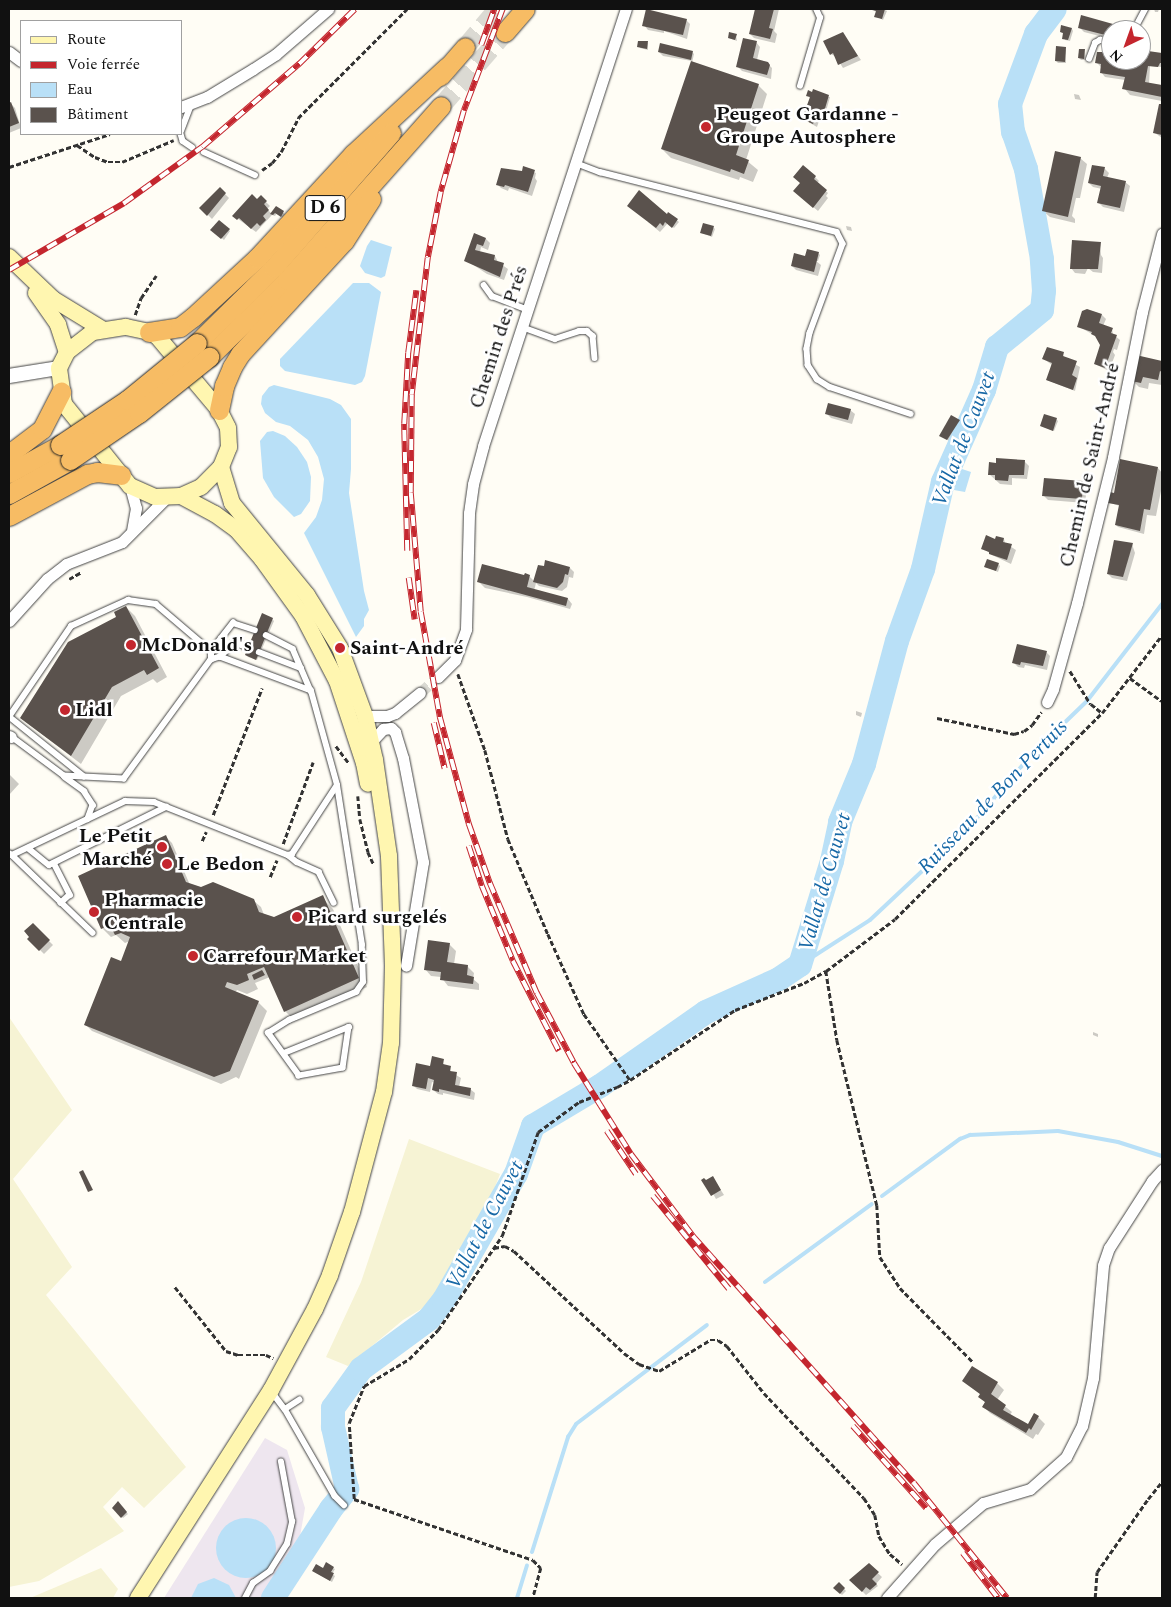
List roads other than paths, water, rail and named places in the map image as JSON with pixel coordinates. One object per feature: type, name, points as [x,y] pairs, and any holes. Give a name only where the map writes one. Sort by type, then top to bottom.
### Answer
[{"type":"highway","points":[[505,32],[526,9]]},
{"type":"highway","name":"D 6","points":[[9,494],[65,453],[140,413],[203,350],[465,47]]},
{"type":"highway","points":[[141,330],[180,327],[193,317],[257,258],[353,154],[447,67]]},
{"type":"highway","name":"D 6","points":[[203,350],[287,280],[441,106]]},
{"type":"highway","points":[[219,410],[224,386],[236,361],[344,242],[406,146]]},
{"type":"highway","points":[[9,454],[42,429],[61,392]]},
{"type":"highway","name":"D 6","points":[[9,473],[65,453]]},
{"type":"highway","points":[[9,516],[87,474],[97,472],[126,481]]},
{"type":"main road","points":[[9,259],[53,299],[102,329]]},
{"type":"main road","points":[[9,259],[51,312],[62,333],[67,352]]},
{"type":"main road","points":[[174,497],[201,487],[221,467],[229,447],[229,436],[228,428],[219,410],[157,336],[141,330],[102,329],[83,338],[67,352],[59,368],[61,392],[68,411],[126,481],[144,494],[174,497],[215,514],[236,529],[285,590],[322,650],[337,681],[364,764],[392,946]]},
{"type":"main road","points":[[138,1598],[271,1390],[315,1310],[330,1276],[352,1212],[384,1092],[394,1003],[389,856],[371,742],[365,716],[340,648],[307,595],[232,503],[221,467]]},
{"type":"street","points":[[182,107],[253,70],[276,54],[328,9]]},
{"type":"street","name":"Chemin des Prés","points":[[438,677],[450,666],[462,647],[466,629],[469,513],[473,484],[626,9]]},
{"type":"street","points":[[9,52],[20,60]]},
{"type":"street","name":"Chemin de Saint-André","points":[[1046,702],[1053,688],[1077,603],[1113,457],[1142,312],[1162,234]]},
{"type":"street","points":[[9,376],[59,368]]},
{"type":"street","points":[[126,481],[136,508],[130,534]]},
{"type":"street","points":[[9,621],[47,579],[66,564],[109,548],[130,534],[154,508],[174,497]]},
{"type":"street","points":[[365,716],[387,716],[395,713],[420,693]]},
{"type":"street","points":[[371,742],[383,728],[391,728],[395,732],[403,758],[423,862],[406,966]]},
{"type":"street","points":[[888,1598],[935,1544],[983,1503],[1030,1488],[1066,1457],[1082,1426],[1093,1378],[1103,1265],[1109,1248],[1152,1181],[1162,1170]]},
{"type":"lane","points":[[800,86],[820,18],[816,9]]},
{"type":"lane","points":[[1089,59],[1095,43],[1101,40]]},
{"type":"lane","points":[[182,129],[192,103]]},
{"type":"lane","points":[[182,135],[183,141],[192,147]]},
{"type":"lane","points":[[204,152],[255,175]]},
{"type":"lane","points":[[576,163],[618,177],[837,232],[843,244],[810,333],[807,349],[808,365],[817,379],[830,387],[911,414]]},
{"type":"lane","points":[[484,285],[492,296],[528,310]]},
{"type":"lane","points":[[522,327],[555,339],[579,330],[587,331],[593,336],[596,348],[594,358]]},
{"type":"lane","points":[[84,777],[9,717],[71,626],[128,600],[156,604],[211,651]]},
{"type":"lane","points":[[211,660],[211,651],[233,623],[255,630]]},
{"type":"lane","points":[[266,635],[293,648],[311,691],[337,785],[362,945],[363,982],[356,992],[289,1020],[268,1033],[284,1052],[299,1076],[342,1068],[349,1027],[284,1052]]},
{"type":"lane","points":[[64,776],[124,779],[211,660],[220,657],[234,643],[248,647]]},
{"type":"lane","points":[[259,652],[301,668]]},
{"type":"lane","points":[[220,657],[311,691]]},
{"type":"lane","points":[[10,736],[84,791],[93,805],[87,821]]},
{"type":"lane","points":[[288,855],[292,854],[337,785]]},
{"type":"lane","points":[[93,933],[10,854],[28,848],[87,821],[125,801],[154,802],[288,855],[297,862],[318,872],[334,903]]},
{"type":"lane","points":[[28,848],[49,865],[166,807]]},
{"type":"lane","points":[[54,863],[70,895],[61,903]]},
{"type":"lane","points":[[271,1390],[285,1409],[335,1496],[344,1505]]},
{"type":"lane","points":[[285,1409],[299,1400]]},
{"type":"lane","points":[[245,1598],[253,1583],[270,1571],[287,1544],[292,1522],[281,1462]]},
{"type":"water","points":[[371,240],[392,247],[385,276],[381,278],[365,273],[360,266]]},
{"type":"water","points":[[353,283],[369,283],[381,292],[365,376],[362,382],[355,385],[285,371],[280,366],[280,359]]},
{"type":"water","points":[[274,385],[330,399],[341,405],[351,419],[349,493],[364,591],[369,610],[364,619],[364,626],[356,637],[304,533],[316,517],[322,500],[324,479],[318,457],[308,440],[290,426],[276,422],[265,413],[261,404],[262,396],[269,387]]},
{"type":"water","points":[[273,431],[285,436],[297,447],[307,462],[311,477],[310,501],[301,514],[294,517],[274,497],[263,478],[260,441],[267,432]]},
{"type":"water","points":[[959,468],[971,472],[965,492],[954,490]]},
{"type":"water","points":[[246,1518],[262,1523],[267,1527],[271,1532],[276,1548],[271,1564],[267,1569],[262,1573],[246,1578],[230,1573],[225,1569],[221,1564],[216,1548],[221,1532],[225,1527],[230,1523]]},
{"type":"water","points":[[214,1578],[229,1585],[236,1598],[191,1598],[198,1584]]},
{"type":"waterway","name":"Vallat de Cauvet","points":[[273,1598],[331,1509],[347,1489],[333,1427],[333,1408],[361,1369],[429,1319],[444,1300],[516,1174],[533,1126],[600,1086],[706,1012],[779,979],[800,965],[832,861],[840,822],[864,764],[897,641],[923,569],[943,482],[984,390],[997,347],[1042,310],[1044,291],[1042,259],[1026,169],[1013,132],[1010,104],[1036,34],[1055,9]]},
{"type":"waterway","name":"Ruisseau de Bon Pertuis","points":[[800,965],[870,920],[970,826],[1033,753],[1087,701],[1162,604]]},
{"type":"waterway","points":[[882,1196],[960,1139],[970,1135],[1058,1131],[1118,1142],[1162,1156]]},
{"type":"waterway","points":[[765,1282],[872,1204]]},
{"type":"waterway","points":[[532,1552],[568,1437],[576,1424],[707,1325]]},
{"type":"waterway","points":[[517,1598],[527,1566]]},
{"type":"tunnel","points":[[465,47],[497,9]]},
{"type":"tunnel","points":[[441,106],[505,32]]},
{"type":"tunnel","points":[[420,693],[438,677]]},
{"type":"railway","points":[[9,270],[124,203],[202,147],[299,64],[355,9]]},
{"type":"railway","points":[[481,45],[494,9]]},
{"type":"railway","points":[[503,9],[464,111],[441,192],[428,258],[412,395],[411,493],[421,612],[440,717],[469,824],[490,883],[537,993],[574,1063],[631,1154],[693,1236],[914,1483],[1007,1598]]},
{"type":"railway","points":[[407,551],[404,424],[408,353],[416,291]]},
{"type":"railway","points":[[409,578],[415,620]]},
{"type":"railway","points":[[434,723],[445,769]]},
{"type":"railway","points":[[469,846],[482,886],[513,961],[559,1051]]},
{"type":"railway","points":[[607,1131],[636,1174]]},
{"type":"railway","points":[[653,1196],[729,1289]]},
{"type":"railway","points":[[853,1426],[926,1508]]},
{"type":"railway","points":[[963,1553],[998,1598]]},
{"type":"place","name":"Peugeot Gardanne - Groupe Autosphere","points":[[706,127]]},
{"type":"place","name":"McDonald's","points":[[131,645]]},
{"type":"place","name":"Saint-André","points":[[340,648]]},
{"type":"place","name":"Lidl","points":[[65,710]]},
{"type":"place","name":"Le Petit Marché","points":[[162,847]]},
{"type":"place","name":"Le Bedon","points":[[167,864]]},
{"type":"place","name":"Pharmacie Centrale","points":[[94,912]]},
{"type":"place","name":"Picard surgelés","points":[[297,917]]},
{"type":"place","name":"Carrefour Market","points":[[193,956]]}]
